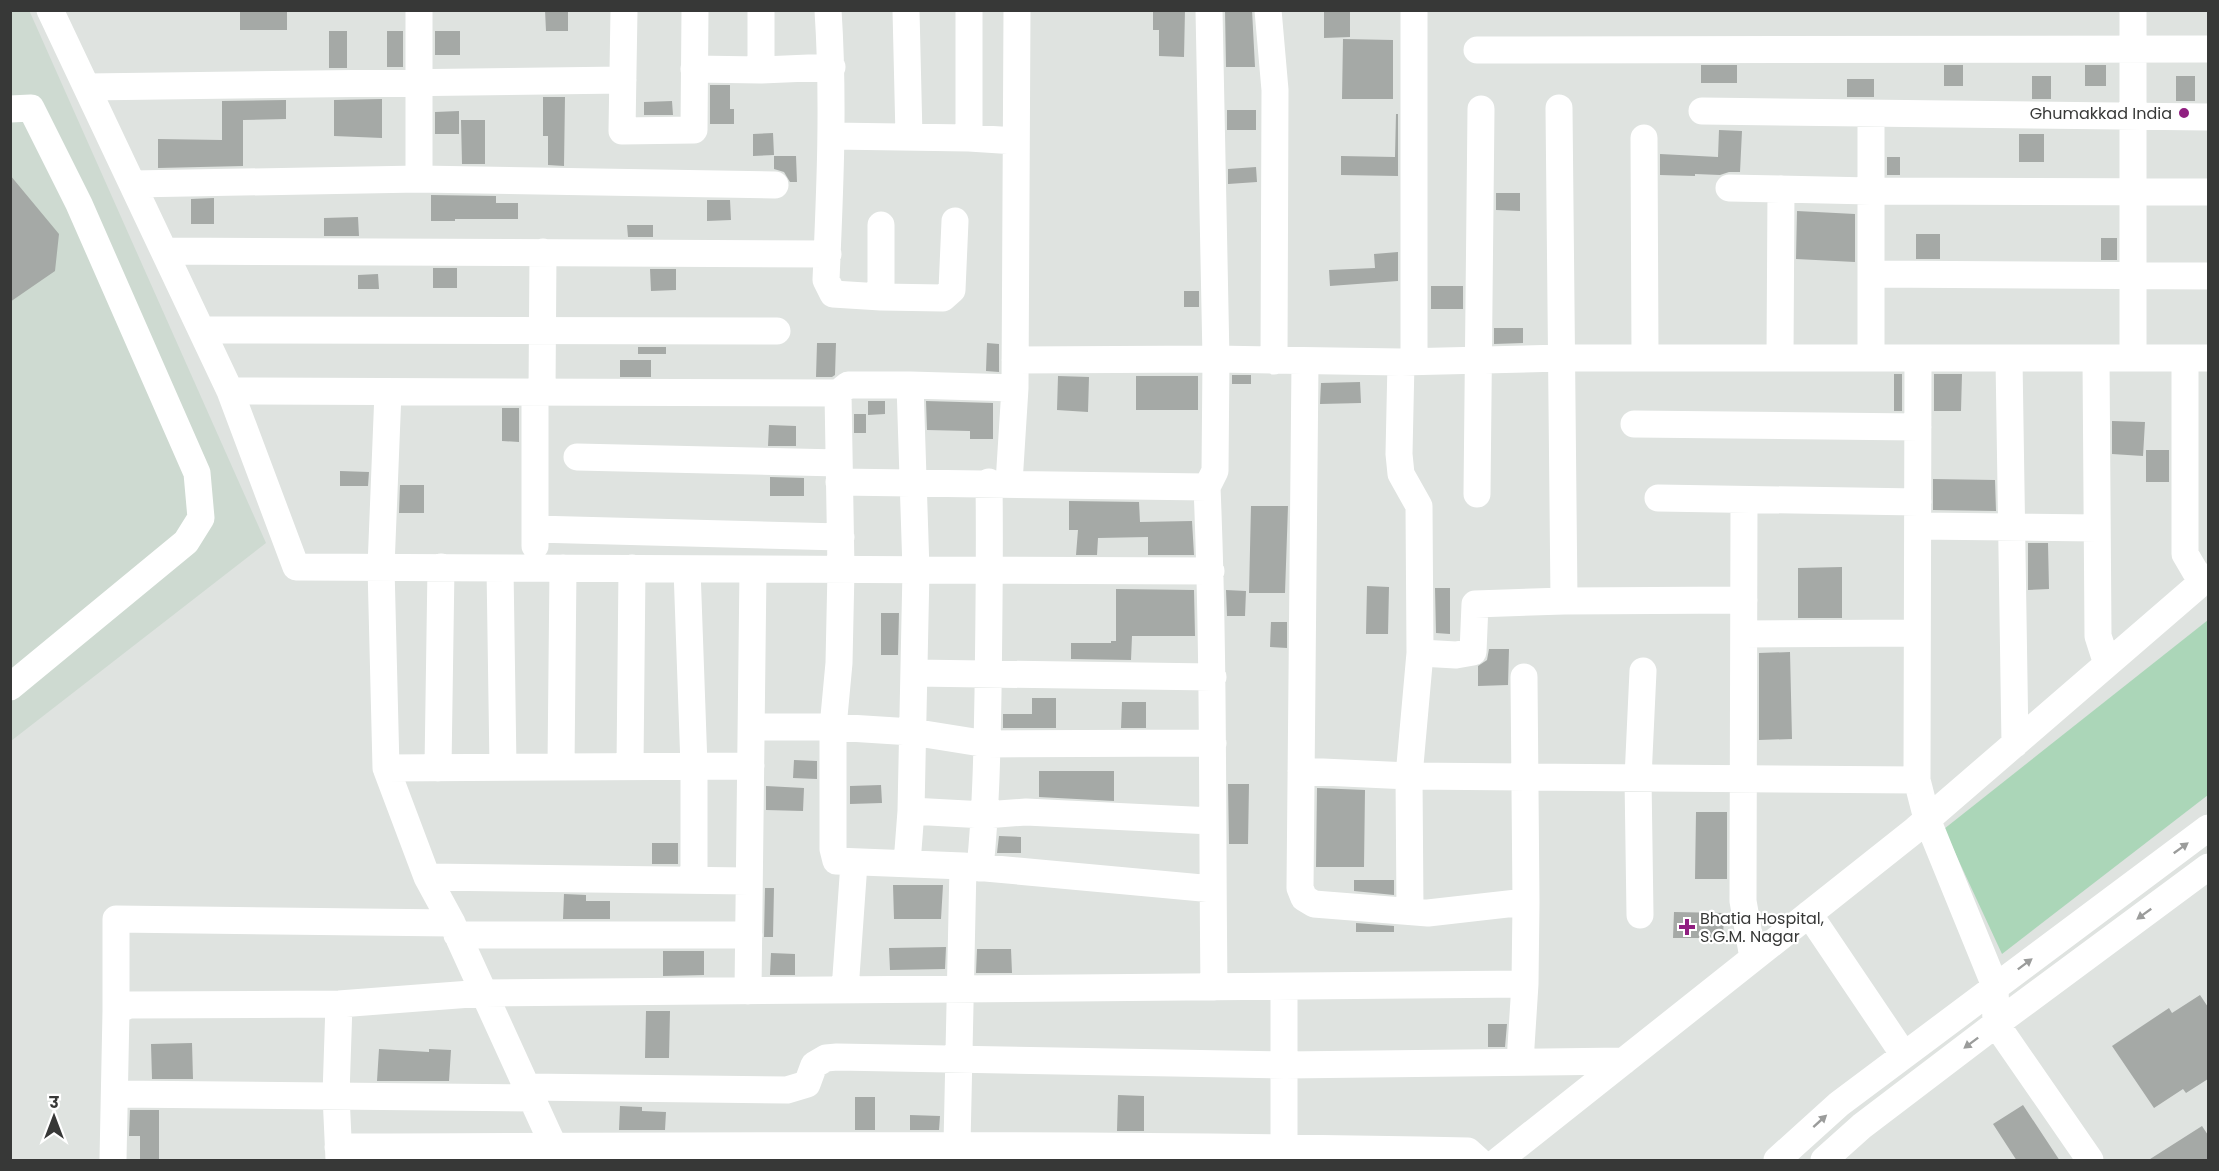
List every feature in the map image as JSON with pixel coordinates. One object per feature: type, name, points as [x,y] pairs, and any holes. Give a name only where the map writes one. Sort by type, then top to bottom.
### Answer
[{"type":"street","points":[[50,10],[230,391],[296,567],[1210,571]]},
{"type":"street","points":[[419,178],[420,10]]},
{"type":"street","points":[[624,10],[622,131],[694,130],[695,10]]},
{"type":"street","points":[[761,10],[761,70]]},
{"type":"street","points":[[828,10],[832,66],[832,136],[826,280],[833,294],[943,298],[952,290],[955,221]]},
{"type":"street","points":[[906,10],[909,137]]},
{"type":"street","points":[[969,10],[969,138]]},
{"type":"street","points":[[957,1145],[960,990],[972,867],[986,815],[991,570],[999,483],[1015,388],[1017,10]]},
{"type":"street","points":[[1209,10],[1216,359],[1215,471],[1207,487],[1213,677],[1214,987]]},
{"type":"street","points":[[1268,10],[1275,90],[1274,361]]},
{"type":"street","points":[[1410,911],[1409,776],[1420,653],[1419,506],[1401,474],[1399,454],[1408,362],[1413,10]]},
{"type":"street","points":[[2133,10],[2133,358]]},
{"type":"street","points":[[1477,50],[2208,49]]},
{"type":"street","points":[[694,69],[761,70],[832,66]]},
{"type":"street","points":[[87,87],[623,80]]},
{"type":"street","points":[[10,109],[31,108],[80,204],[197,473],[201,518],[186,542],[10,687]]},
{"type":"street","points":[[1559,108],[1564,601]]},
{"type":"street","points":[[1477,494],[1481,109]]},
{"type":"street","points":[[1702,111],[1871,115],[2208,117]]},
{"type":"street","points":[[1871,115],[1871,358]]},
{"type":"street","points":[[832,136],[1016,141]]},
{"type":"street","points":[[1644,138],[1645,357]]},
{"type":"street","points":[[133,184],[419,178],[775,185]]},
{"type":"street","points":[[1729,188],[1871,191],[2208,192]]},
{"type":"street","points":[[1780,358],[1781,189]]},
{"type":"street","points":[[881,225],[881,297]]},
{"type":"street","points":[[164,251],[828,254]]},
{"type":"street","points":[[535,568],[543,252]]},
{"type":"street","points":[[1871,274],[2208,276]]},
{"type":"street","points":[[202,330],[777,331]]},
{"type":"street","points":[[1015,360],[1216,359],[1408,362],[1645,357],[2197,358],[2185,554],[2205,580],[1927,819],[1499,1161]]},
{"type":"street","points":[[1918,359],[1917,780],[1927,819],[1995,986],[1996,1024],[2090,1161]]},
{"type":"street","points":[[2009,359],[2015,744]]},
{"type":"street","points":[[2096,359],[2098,636],[2107,664]]},
{"type":"street","points":[[1305,362],[1300,888],[1304,898],[1314,904],[1428,913],[1526,902]]},
{"type":"street","points":[[907,863],[911,811],[916,570],[915,482],[910,385]]},
{"type":"street","points":[[230,391],[838,393],[848,386],[1015,388]]},
{"type":"street","points":[[388,392],[381,567],[386,768],[427,877],[454,929],[557,1154]]},
{"type":"street","points":[[838,393],[841,570],[839,663],[833,727],[833,849],[836,861],[972,867],[1213,888]]},
{"type":"street","points":[[1634,424],[1918,427]]},
{"type":"street","points":[[577,457],[839,472],[915,482],[1207,487]]},
{"type":"street","points":[[1658,498],[1744,500],[1918,514],[2012,527],[2097,528]]},
{"type":"street","points":[[1744,500],[1743,901],[1753,958]]},
{"type":"street","points":[[535,529],[841,537]]},
{"type":"street","points":[[438,768],[441,567]]},
{"type":"street","points":[[500,568],[503,767]]},
{"type":"street","points":[[561,767],[563,568]]},
{"type":"street","points":[[630,766],[632,568]]},
{"type":"street","points":[[687,569],[694,766],[694,880]]},
{"type":"street","points":[[748,991],[753,569]]},
{"type":"street","points":[[1420,653],[1456,655],[1473,652],[1475,604],[1744,600]]},
{"type":"street","points":[[1744,634],[1917,633]]},
{"type":"street","points":[[1640,915],[1638,778],[1643,671]]},
{"type":"street","points":[[915,673],[1213,677]]},
{"type":"street","points":[[1520,1062],[1525,984],[1526,902],[1524,677]]},
{"type":"street","points":[[752,727],[833,727],[912,732],[987,744],[1213,743]]},
{"type":"street","points":[[386,768],[750,766]]},
{"type":"street","points":[[1301,771],[1409,776],[1917,780]]},
{"type":"street","points":[[911,811],[986,815],[1026,812],[1212,821]]},
{"type":"street","points":[[1777,1161],[1839,1104],[2208,828]]},
{"type":"street","points":[[845,990],[854,863]]},
{"type":"street","points":[[1824,1161],[1862,1126],[2208,867]]},
{"type":"street","points":[[427,877],[749,881]]},
{"type":"street","points":[[1809,914],[1904,1055]]},
{"type":"street","points":[[114,1161],[116,919],[749,935]]},
{"type":"street","points":[[117,1011],[129,1005],[339,1004],[484,993],[1525,984]]},
{"type":"street","points":[[1284,987],[1284,1154]]},
{"type":"street","points":[[339,1004],[336,1095],[339,1154],[557,1154],[957,1145],[1052,1154],[1468,1151],[1478,1161]]},
{"type":"street","points":[[115,1094],[336,1095],[787,1090],[807,1084],[814,1065],[826,1058],[1285,1065],[1624,1061]]},
{"type":"shaded area","points":[[29,10],[266,543],[11,741],[10,11]]},
{"type":"green space","points":[[2208,620],[2208,795],[2002,954],[1944,829]]},
{"type":"building","points":[[240,10],[287,10],[287,30],[240,30]]},
{"type":"building","points":[[545,10],[568,10],[568,31],[546,31]]},
{"type":"building","points":[[1153,10],[1185,10],[1184,57],[1159,56],[1159,30],[1153,30]]},
{"type":"building","points":[[1225,10],[1252,10],[1255,67],[1226,67]]},
{"type":"building","points":[[1324,10],[1350,10],[1350,37],[1324,38]]},
{"type":"building","points":[[329,31],[347,31],[347,68],[329,68]]},
{"type":"building","points":[[387,31],[403,31],[403,67],[387,67]]},
{"type":"building","points":[[435,31],[460,31],[460,55],[435,55]]},
{"type":"building","points":[[1343,39],[1393,40],[1393,99],[1342,99]]},
{"type":"building","points":[[1701,65],[1737,65],[1737,83],[1701,83]]},
{"type":"building","points":[[1944,65],[1963,65],[1963,86],[1944,86]]},
{"type":"building","points":[[2085,65],[2106,65],[2106,86],[2085,86]]},
{"type":"building","points":[[2032,76],[2051,76],[2051,99],[2032,99]]},
{"type":"building","points":[[2176,76],[2195,76],[2195,101],[2176,101]]},
{"type":"building","points":[[1847,79],[1874,79],[1874,97],[1847,97]]},
{"type":"building","points":[[710,85],[730,85],[730,109],[734,109],[734,124],[710,124]]},
{"type":"building","points":[[543,97],[565,97],[564,166],[548,165],[548,136],[543,136]]},
{"type":"building","points":[[382,99],[382,138],[334,136],[334,100]]},
{"type":"building","points":[[286,100],[286,119],[243,120],[243,166],[158,168],[158,139],[222,140],[222,101]]},
{"type":"building","points":[[672,101],[673,115],[644,115],[644,102]]},
{"type":"building","points":[[1227,110],[1256,110],[1256,130],[1227,130]]},
{"type":"building","points":[[459,111],[459,134],[435,134],[435,112]]},
{"type":"building","points":[[1396,114],[1398,114],[1398,176],[1341,175],[1341,156],[1395,157]]},
{"type":"building","points":[[461,120],[485,120],[485,164],[462,164]]},
{"type":"building","points":[[1719,130],[1742,131],[1740,172],[1720,175],[1695,174],[1695,176],[1660,175],[1660,154],[1718,157]]},
{"type":"building","points":[[773,133],[774,155],[753,156],[753,134]]},
{"type":"building","points":[[2019,134],[2044,134],[2044,162],[2019,162]]},
{"type":"building","points":[[774,156],[796,156],[797,182],[790,182],[784,172],[774,169]]},
{"type":"building","points":[[1887,157],[1900,157],[1900,175],[1887,175]]},
{"type":"building","points":[[1256,167],[1257,182],[1228,184],[1228,169]]},
{"type":"building","points":[[10,175],[59,234],[55,271],[10,302]]},
{"type":"building","points":[[1496,193],[1520,193],[1520,211],[1496,210]]},
{"type":"building","points":[[431,195],[496,196],[496,203],[518,203],[518,219],[431,221]]},
{"type":"building","points":[[214,198],[214,224],[191,224],[191,199]]},
{"type":"building","points":[[707,200],[730,200],[731,220],[707,221]]},
{"type":"building","points":[[1797,211],[1855,214],[1855,262],[1796,259]]},
{"type":"building","points":[[358,217],[359,236],[324,236],[324,218]]},
{"type":"building","points":[[627,225],[653,225],[653,237],[628,237]]},
{"type":"building","points":[[1916,234],[1940,234],[1940,259],[1916,259]]},
{"type":"building","points":[[2101,238],[2117,238],[2117,260],[2101,260]]},
{"type":"building","points":[[1398,252],[1398,281],[1330,286],[1329,270],[1375,268],[1374,254]]},
{"type":"building","points":[[433,268],[457,268],[457,288],[433,288]]},
{"type":"building","points":[[650,269],[676,269],[676,290],[651,291]]},
{"type":"building","points":[[378,274],[379,289],[358,289],[358,275]]},
{"type":"building","points":[[1431,286],[1463,286],[1463,309],[1431,309]]},
{"type":"building","points":[[1184,291],[1199,291],[1199,307],[1184,307]]},
{"type":"building","points":[[1494,328],[1523,328],[1523,343],[1494,344]]},
{"type":"building","points":[[817,343],[836,343],[835,375],[832,377],[816,377]]},
{"type":"building","points":[[987,343],[999,344],[999,372],[986,371]]},
{"type":"building","points":[[638,347],[666,347],[666,354],[638,354]]},
{"type":"building","points":[[620,360],[651,360],[651,377],[620,377]]},
{"type":"building","points":[[1894,374],[1902,374],[1902,411],[1894,411]]},
{"type":"building","points":[[1934,374],[1962,374],[1961,411],[1934,411]]},
{"type":"building","points":[[1232,375],[1251,375],[1251,384],[1232,384]]},
{"type":"building","points":[[1058,376],[1089,377],[1088,412],[1057,410]]},
{"type":"building","points":[[1136,376],[1198,376],[1198,410],[1136,410]]},
{"type":"building","points":[[1360,382],[1361,403],[1320,404],[1321,383]]},
{"type":"building","points":[[868,401],[885,401],[885,414],[868,415]]},
{"type":"building","points":[[926,401],[993,403],[993,439],[970,439],[970,431],[927,430]]},
{"type":"building","points":[[502,408],[519,408],[519,442],[502,441]]},
{"type":"building","points":[[854,414],[866,414],[866,433],[854,433]]},
{"type":"building","points":[[2112,421],[2145,422],[2143,456],[2112,454]]},
{"type":"building","points":[[769,425],[796,426],[796,446],[768,446]]},
{"type":"building","points":[[2146,450],[2169,450],[2169,482],[2146,482]]},
{"type":"building","points":[[340,471],[369,472],[368,486],[340,486]]},
{"type":"building","points":[[770,477],[804,478],[804,496],[770,496]]},
{"type":"building","points":[[1933,479],[1995,480],[1996,511],[1933,510]]},
{"type":"building","points":[[400,485],[424,485],[424,513],[399,513]]},
{"type":"building","points":[[1069,501],[1139,502],[1140,522],[1192,521],[1194,555],[1148,555],[1148,537],[1098,538],[1097,555],[1076,555],[1078,530],[1069,530]]},
{"type":"building","points":[[1251,506],[1288,506],[1285,593],[1249,593]]},
{"type":"building","points":[[2028,543],[2048,543],[2049,589],[2028,590]]},
{"type":"building","points":[[1842,567],[1842,618],[1798,618],[1798,568]]},
{"type":"building","points":[[1367,586],[1389,587],[1388,634],[1366,634]]},
{"type":"building","points":[[1435,588],[1450,588],[1450,634],[1436,633]]},
{"type":"building","points":[[1116,589],[1194,590],[1195,636],[1132,636],[1131,660],[1071,659],[1071,643],[1116,641]]},
{"type":"building","points":[[1226,590],[1246,591],[1245,616],[1227,616]]},
{"type":"building","points":[[881,613],[899,613],[898,655],[881,655]]},
{"type":"building","points":[[1271,622],[1287,622],[1287,648],[1270,647]]},
{"type":"building","points":[[1489,649],[1509,649],[1508,685],[1478,686],[1478,666],[1487,660]]},
{"type":"building","points":[[1790,652],[1792,739],[1759,740],[1759,653]]},
{"type":"building","points":[[1032,698],[1056,698],[1056,728],[1003,728],[1003,714],[1032,714]]},
{"type":"building","points":[[1122,702],[1146,702],[1146,728],[1121,728]]},
{"type":"building","points":[[794,760],[817,761],[817,779],[793,778]]},
{"type":"building","points":[[1039,771],[1114,771],[1114,801],[1039,797]]},
{"type":"building","points":[[1228,784],[1249,784],[1248,844],[1229,844]]},
{"type":"building","points":[[881,785],[882,803],[850,804],[850,786]]},
{"type":"building","points":[[766,786],[804,788],[803,811],[766,810]]},
{"type":"building","points":[[1317,788],[1365,790],[1364,867],[1316,867]]},
{"type":"building","points":[[1696,812],[1727,812],[1727,879],[1695,879]]},
{"type":"building","points":[[999,836],[1021,837],[1021,853],[997,853]]},
{"type":"building","points":[[652,843],[678,843],[678,864],[652,864]]},
{"type":"building","points":[[1354,880],[1394,880],[1394,895],[1354,891]]},
{"type":"building","points":[[893,885],[943,885],[941,919],[894,919]]},
{"type":"building","points":[[765,888],[774,888],[773,937],[764,937]]},
{"type":"building","points":[[564,894],[586,895],[586,901],[610,901],[610,919],[563,919]]},
{"type":"building","points":[[1674,912],[1724,913],[1723,938],[1673,938]]},
{"type":"building","points":[[1356,923],[1394,926],[1394,932],[1356,932]]},
{"type":"building","points":[[946,947],[945,969],[890,970],[889,948]]},
{"type":"building","points":[[977,949],[1011,949],[1012,973],[976,973]]},
{"type":"building","points":[[663,951],[704,951],[704,975],[663,976]]},
{"type":"building","points":[[771,953],[795,954],[795,975],[770,975]]},
{"type":"building","points":[[2200,995],[2208,1007],[2208,1079],[2186,1093],[2183,1089],[2154,1108],[2112,1046],[2169,1008],[2172,1013]]},
{"type":"building","points":[[646,1011],[670,1011],[669,1058],[645,1058]]},
{"type":"building","points":[[1488,1024],[1507,1024],[1505,1047],[1488,1047]]},
{"type":"building","points":[[192,1043],[193,1079],[152,1079],[151,1044]]},
{"type":"building","points":[[379,1049],[429,1052],[429,1049],[451,1050],[449,1081],[377,1081]]},
{"type":"building","points":[[1118,1095],[1144,1096],[1144,1131],[1117,1131]]},
{"type":"building","points":[[855,1097],[875,1097],[875,1130],[855,1130]]},
{"type":"building","points":[[2023,1105],[2060,1161],[2017,1161],[1993,1124]]},
{"type":"building","points":[[620,1106],[642,1107],[642,1111],[666,1112],[665,1130],[619,1130]]},
{"type":"building","points":[[130,1110],[159,1110],[159,1161],[140,1161],[140,1136],[129,1136]]},
{"type":"building","points":[[910,1115],[940,1116],[939,1130],[910,1130]]},
{"type":"building","points":[[2202,1126],[2208,1135],[2208,1161],[2147,1161]]},
{"type":"place","name":"Ghumakkad India","points":[[2184,113]]},
{"type":"place","name":"Bhatia Hospital, S.G.M. Nagar","points":[[1687,927]]}]
